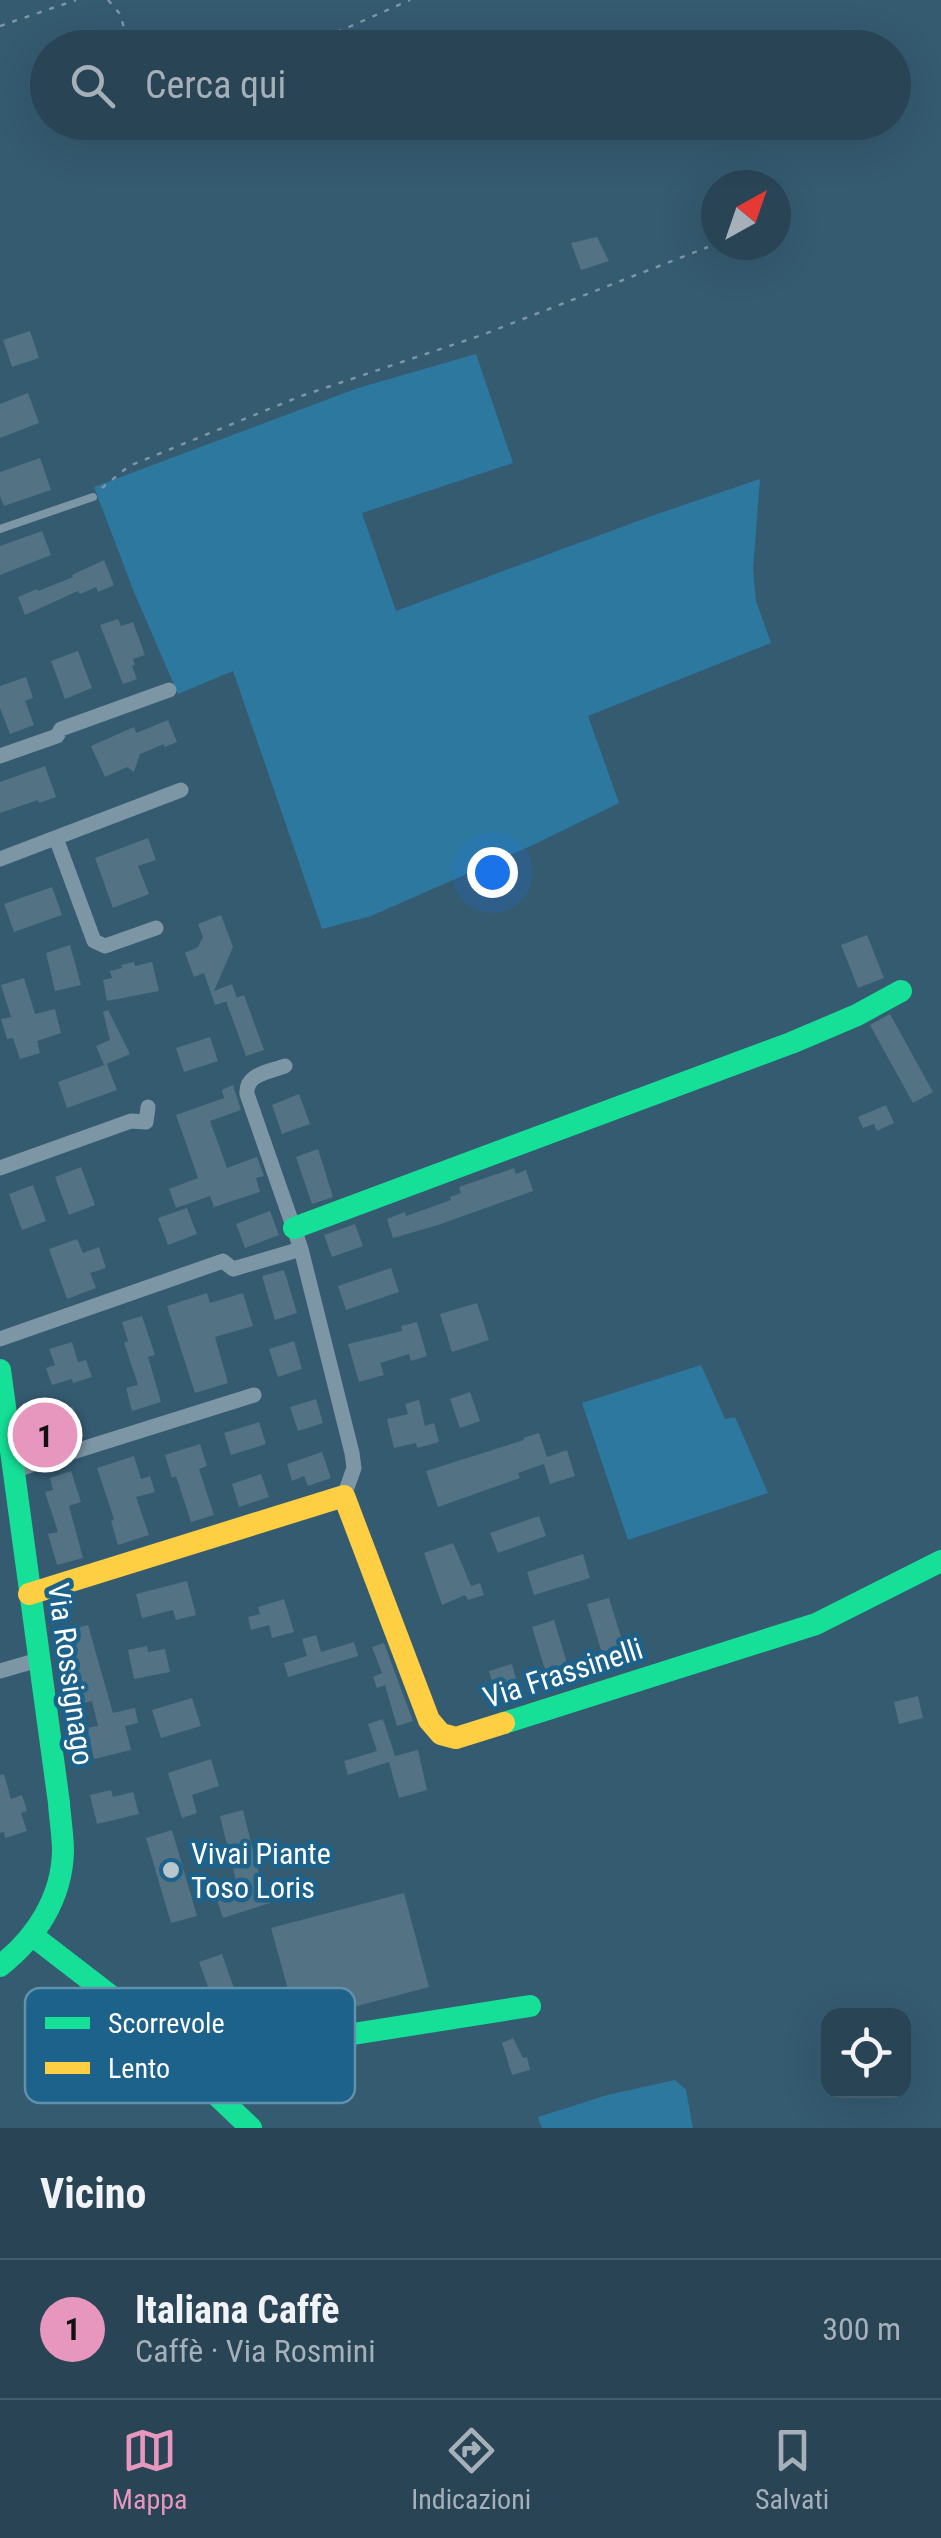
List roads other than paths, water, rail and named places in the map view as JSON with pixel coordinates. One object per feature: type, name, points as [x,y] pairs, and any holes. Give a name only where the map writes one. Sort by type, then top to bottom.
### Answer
[{"type":"street","points":[[0,756],[169,690]]},
{"type":"street","points":[[0,859],[181,790]]},
{"type":"street","points":[[56,838],[94,941],[105,946],[156,928]]},
{"type":"street","points":[[0,1339],[223,1262],[233,1268],[297,1238],[791,1043],[856,1016],[900,992]]},
{"type":"street","points":[[285,1066],[250,1079],[246,1086],[297,1238]]},
{"type":"street","points":[[0,1168],[130,1121],[146,1122],[148,1107]]},
{"type":"street","name":"Via Frassinelli","points":[[297,1238],[352,1453],[354,1468],[344,1496],[429,1720],[440,1734],[456,1738],[816,1624],[941,1562]]},
{"type":"street","name":"Via Rossignago","points":[[0,1370],[63,1851],[50,1904],[34,1936],[0,1966]]},
{"type":"street","points":[[12,1471],[254,1395]]},
{"type":"street","points":[[29,1594],[344,1496]]},
{"type":"street","points":[[0,1671],[38,1660]]},
{"type":"street","points":[[34,1936],[105,1988]]},
{"type":"street","points":[[355,2034],[530,2006]]},
{"type":"street","points":[[226,2103],[251,2128]]},
{"type":"lane","points":[[0,529],[93,496]]},
{"type":"place","name":"Italiana Caffè","points":[[45,1435]]},
{"type":"place","name":"Vivai Piante Toso Loris","points":[[171,1870]]}]
